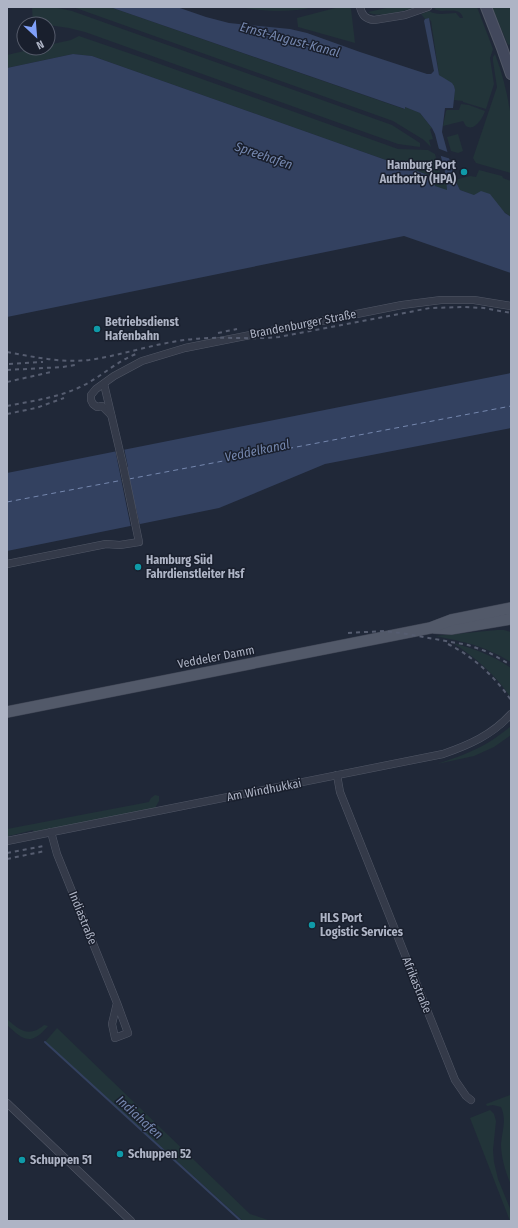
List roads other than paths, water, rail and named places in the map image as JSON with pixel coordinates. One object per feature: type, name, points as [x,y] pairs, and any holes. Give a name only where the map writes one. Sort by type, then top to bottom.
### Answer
[{"type":"main road","name":"Veddeler Damm","points":[[7,712],[430,628],[450,620],[511,608]]},
{"type":"main road","name":"Veddeler Damm","points":[[430,628],[451,629],[511,619]]},
{"type":"street","points":[[360,7],[364,16],[374,20],[406,15],[428,7]]},
{"type":"street","points":[[486,7],[511,74]]},
{"type":"street","name":"Brandenburger Straße","points":[[111,415],[102,406],[97,407],[93,404],[91,400],[92,395],[96,390],[120,371],[142,361],[185,348],[402,305],[441,300],[474,300],[511,306]]},
{"type":"street","name":"Brandenburger Straße","points":[[7,564],[106,544],[120,545],[139,542],[118,441],[104,384]]},
{"type":"street","points":[[102,406],[108,400]]},
{"type":"street","name":"Am Windhukkai","points":[[7,842],[431,757],[471,744],[487,735],[511,714]]},
{"type":"street","name":"Afrikastraße","points":[[337,775],[340,792],[455,1080],[466,1096],[471,1100]]},
{"type":"street","name":"Indiastraße","points":[[51,832],[57,854],[117,1002]]},
{"type":"street","points":[[7,1103],[131,1221]]},
{"type":"water","points":[[110,7],[177,7],[229,23],[290,29],[307,33],[360,52],[431,74],[434,71],[424,21],[425,19],[429,18],[439,75],[452,83],[455,90],[453,108],[445,108],[442,132],[455,180],[460,190],[474,195],[481,191],[490,194],[505,213],[511,217],[511,273],[404,236],[7,317],[7,68],[73,54],[92,56],[431,176],[435,186],[447,190],[446,176],[435,134],[420,113]]},
{"type":"water","name":"Veddelkanal","points":[[511,373],[511,428],[325,464],[219,508],[7,551],[7,473]]},
{"type":"waterway","name":"Indiahafen","points":[[45,1042],[241,1221]]},
{"type":"railway","points":[[7,352],[37,358],[79,361],[181,341],[205,338],[279,337],[430,308],[484,308],[511,313]]},
{"type":"railway","points":[[218,333],[237,329]]},
{"type":"railway","points":[[7,406],[43,399],[70,391],[86,384],[121,361],[136,354]]},
{"type":"railway","points":[[9,364],[43,362]]},
{"type":"railway","points":[[7,370],[75,365]]},
{"type":"railway","points":[[7,382],[51,372]]},
{"type":"railway","points":[[7,414],[36,408],[64,398]]},
{"type":"railway","points":[[348,633],[384,631],[468,645],[488,652],[511,665]]},
{"type":"railway","points":[[448,644],[475,661],[483,668],[498,683],[511,700]]},
{"type":"railway","points":[[7,853],[44,846]]},
{"type":"railway","points":[[7,859],[45,851]]},
{"type":"place","name":"Hamburg Port Authority (HPA)","points":[[464,172]]},
{"type":"place","name":"Betriebsdienst Hafenbahn","points":[[97,329]]},
{"type":"place","name":"Hamburg Süd Fahrdienstleiter Hsf","points":[[138,567]]},
{"type":"place","name":"HLS Port Logistic Services","points":[[312,925]]},
{"type":"place","name":"Schuppen 52","points":[[120,1154]]},
{"type":"place","name":"Schuppen 51","points":[[22,1160]]},
{"type":"water label","name":"Ernst-August-Kanal","points":[[290,39]]},
{"type":"water label","name":"Spreehafen","points":[[264,155]]}]
